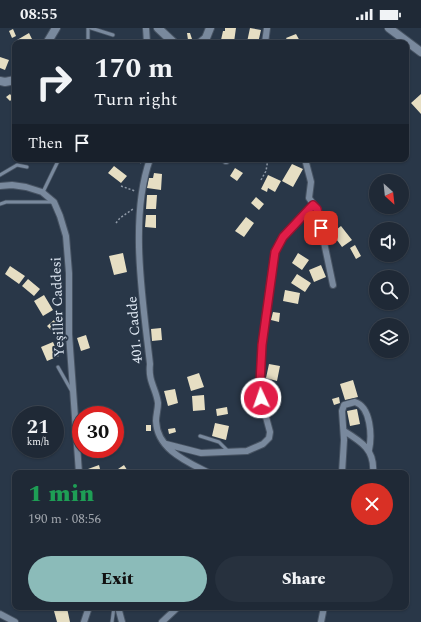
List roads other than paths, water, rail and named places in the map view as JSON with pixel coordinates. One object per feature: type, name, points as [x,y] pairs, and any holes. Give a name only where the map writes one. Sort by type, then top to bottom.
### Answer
[{"type":"street","points":[[49,40],[56,28]]},
{"type":"street","points":[[146,28],[147,40]]},
{"type":"street","points":[[158,28],[171,40]]},
{"type":"street","points":[[205,40],[210,28]]},
{"type":"street","points":[[265,40],[267,28]]},
{"type":"street","points":[[389,28],[405,40]]},
{"type":"street","points":[[409,43],[421,52]]},
{"type":"street","points":[[0,81],[12,81]]},
{"type":"street","name":"401. Cadde","points":[[149,162],[141,195],[140,256],[150,364],[149,378],[158,403],[157,427],[166,444],[187,463],[202,470]]},
{"type":"street","points":[[306,162],[311,179],[309,198],[313,205],[316,206],[318,211],[333,285]]},
{"type":"street","name":"Yeşiller Caddesi","points":[[0,186],[12,185],[26,187],[42,192],[54,202],[66,236],[69,273],[69,334],[79,470]]},
{"type":"street","points":[[166,444],[194,452],[247,451],[263,444],[269,438],[270,432],[261,398],[260,383],[262,345],[275,252],[280,241],[313,205]]},
{"type":"street","points":[[342,470],[344,432],[342,407],[347,403],[359,403],[364,408],[370,429],[371,440],[369,450]]},
{"type":"street","points":[[344,432],[362,442],[369,450],[373,461],[374,470]]},
{"type":"street","points":[[84,622],[87,610]]},
{"type":"street","points":[[120,610],[122,622]]},
{"type":"street","points":[[162,622],[175,610]]},
{"type":"street","points":[[321,622],[323,610]]},
{"type":"street","points":[[0,614],[15,622]]},
{"type":"lane","points":[[88,40],[89,28],[113,35]]},
{"type":"lane","points":[[42,192],[57,162]]},
{"type":"lane","points":[[0,175],[17,166],[27,167]]},
{"type":"lane","points":[[0,204],[6,202],[54,202]]},
{"type":"lane","points":[[58,367],[74,395]]},
{"type":"lane","points":[[200,436],[219,442],[229,452]]},
{"type":"lane","points":[[112,622],[114,610]]}]
